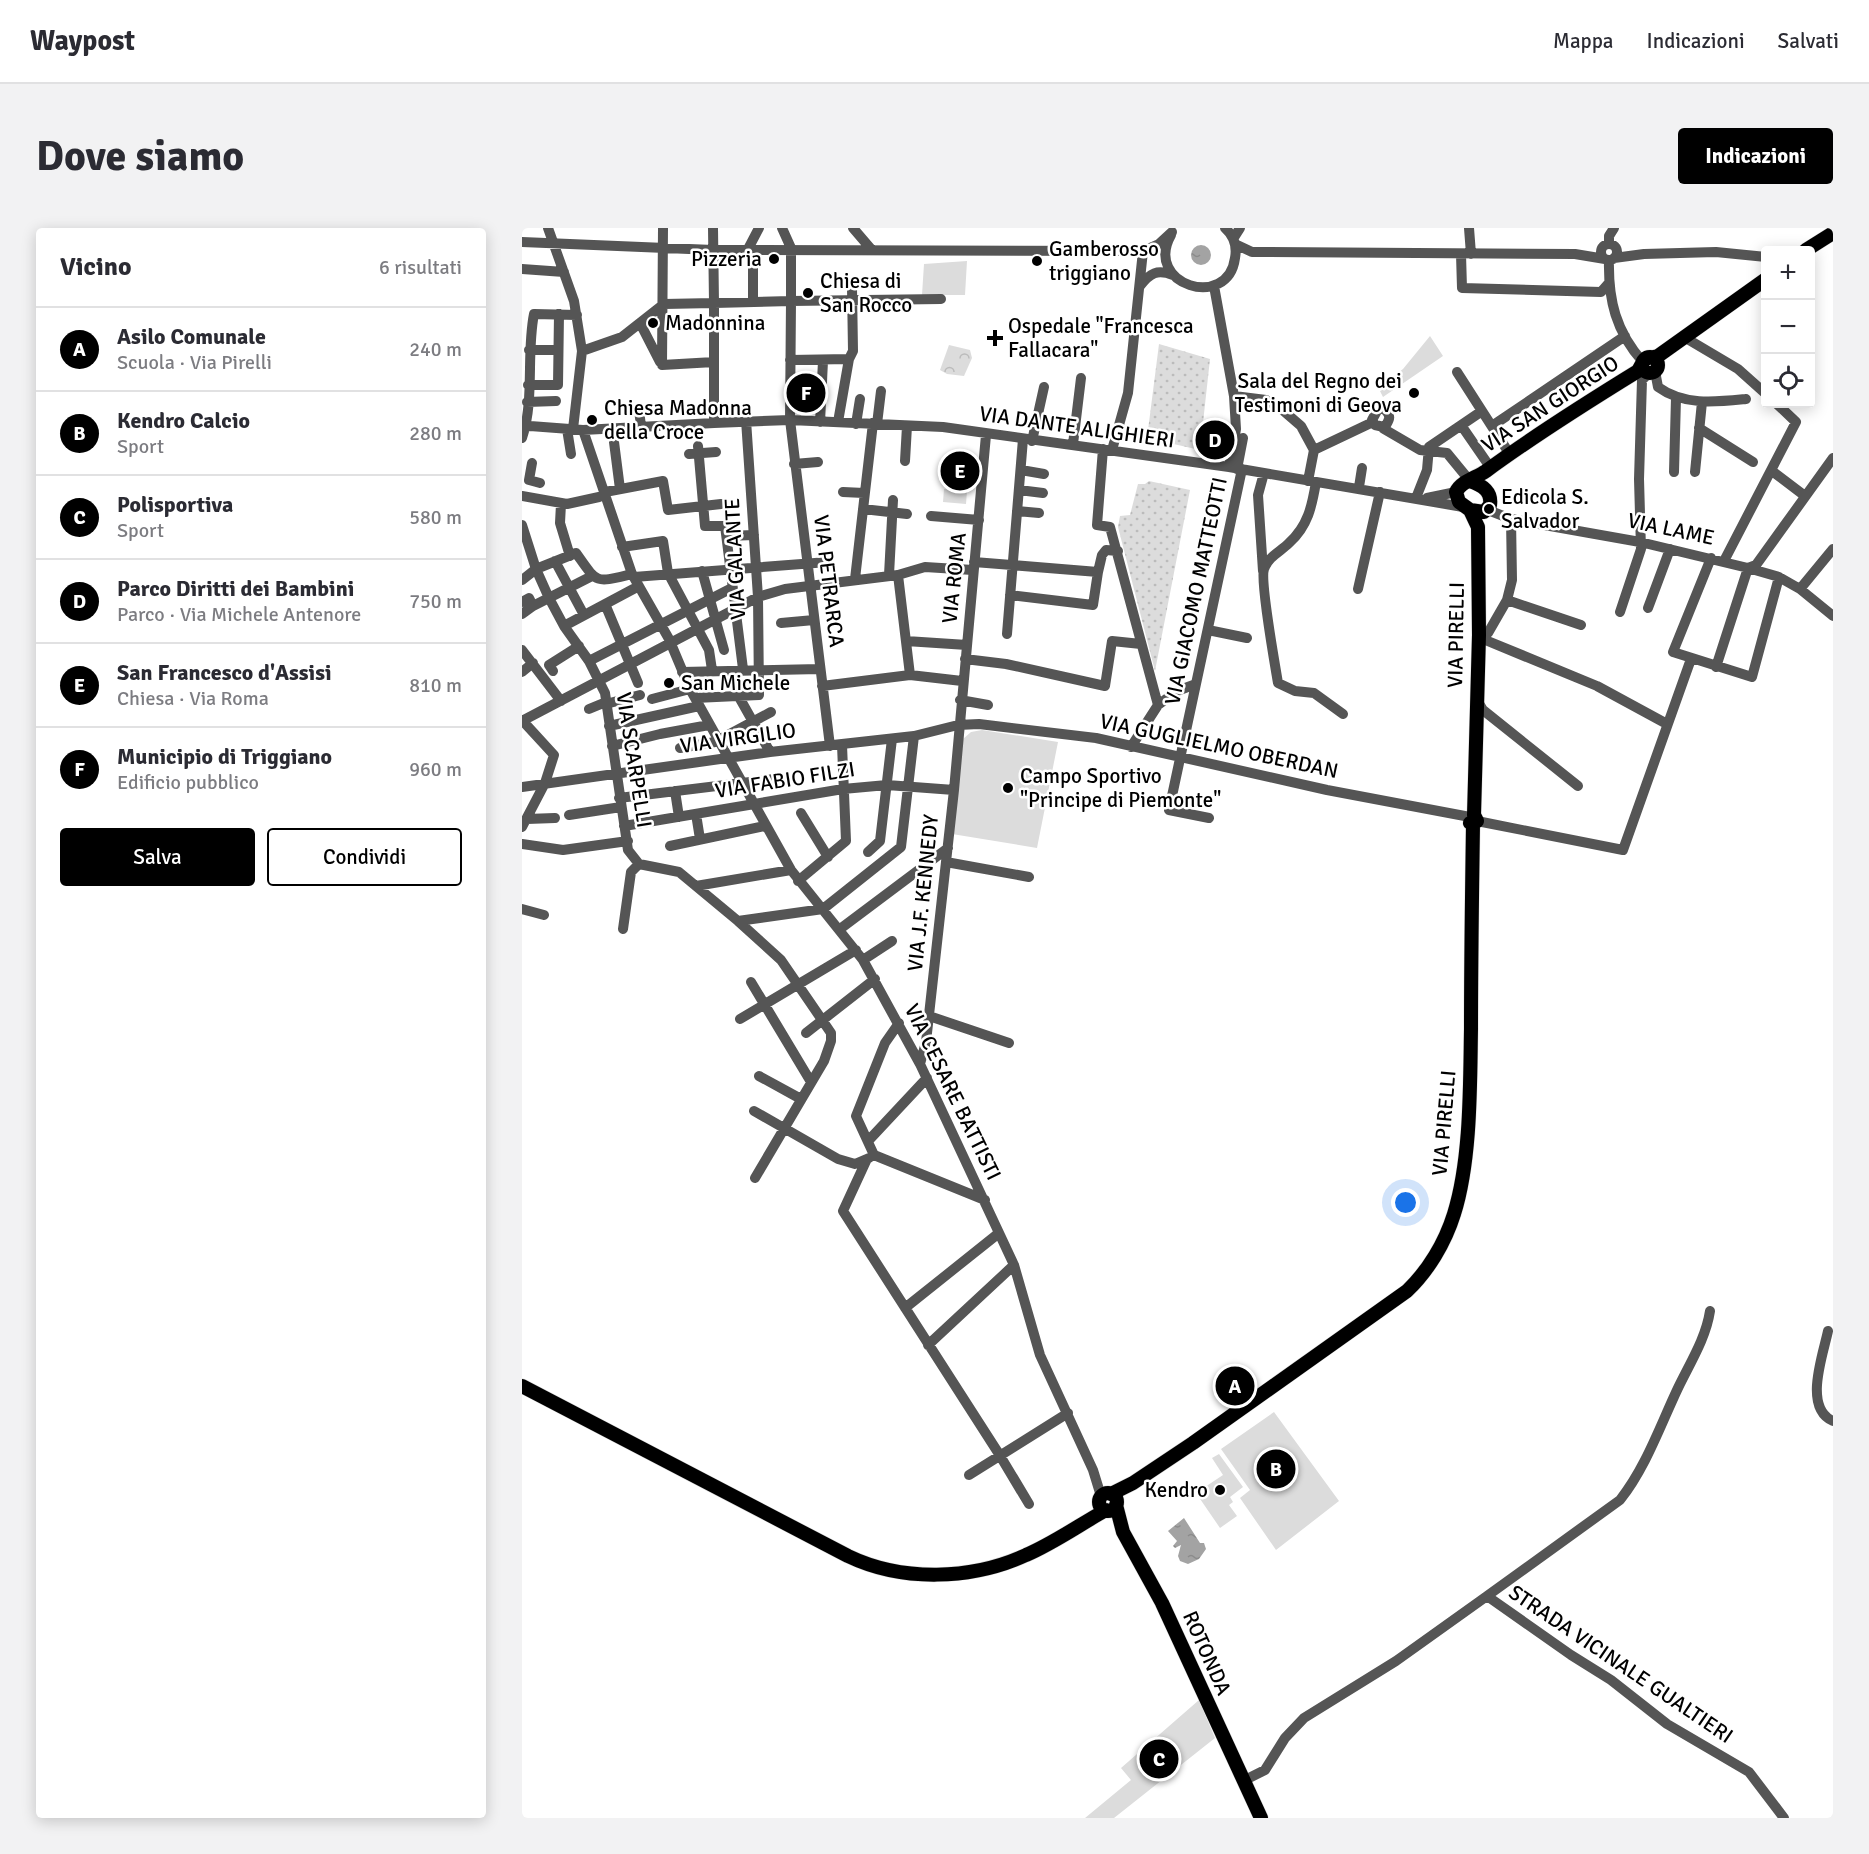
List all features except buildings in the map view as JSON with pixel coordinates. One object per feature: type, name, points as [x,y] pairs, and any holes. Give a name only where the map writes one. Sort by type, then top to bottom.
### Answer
[{"type":"main road","points":[[1812,246],[1833,233]]},
{"type":"main road","points":[[1815,249],[1833,238]]},
{"type":"main road","name":"VIA SAN GIORGIO","points":[[1456,492],[1462,484],[1487,470],[1509,453],[1649,366],[1761,283]]},
{"type":"main road","name":"VIA SAN GIORGIO","points":[[1476,510],[1491,498],[1485,488],[1487,470]]},
{"type":"main road","points":[[1470,481],[1485,488]]},
{"type":"main road","name":"VIA PIRELLI","points":[[522,1386],[848,1557],[881,1569],[924,1574],[962,1573],[1025,1556],[1071,1528],[1407,1291],[1418,1280],[1438,1249],[1454,1215],[1461,1180],[1470,1089],[1478,526],[1476,510],[1456,492]]},
{"type":"main road","name":"ROTONDA","points":[[1108,1502],[1162,1603],[1261,1818]]},
{"type":"street","points":[[548,228],[577,315],[582,351],[571,454]]},
{"type":"street","points":[[662,365],[663,228]]},
{"type":"street","points":[[524,427],[574,429],[714,423],[713,228]]},
{"type":"street","points":[[753,301],[751,249],[759,228]]},
{"type":"street","points":[[782,228],[791,248]]},
{"type":"street","points":[[853,228],[871,249]]},
{"type":"street","points":[[1225,228],[1234,242],[1252,252]]},
{"type":"street","points":[[1143,251],[1162,260],[1171,272],[1192,287],[1214,286],[1231,272],[1235,260],[1234,242],[1240,228]]},
{"type":"street","points":[[1468,228],[1462,288],[1600,291],[1608,284]]},
{"type":"street","points":[[1614,228],[1609,236],[1608,284],[1616,324],[1649,366],[1658,387],[1676,398],[1702,402],[1746,399]]},
{"type":"street","points":[[522,242],[713,250],[791,248],[1143,251],[1159,244],[1174,230]]},
{"type":"street","points":[[1171,272],[1166,250],[1174,230]]},
{"type":"street","name":"VIA PETRARCA","points":[[791,248],[790,420],[830,746]]},
{"type":"street","points":[[1143,251],[1128,393],[1107,450],[1097,525],[1110,527],[1158,705]]},
{"type":"street","points":[[1235,260],[1252,252],[1466,254],[1716,252],[1761,257]]},
{"type":"street","points":[[522,269],[564,272]]},
{"type":"street","points":[[1140,286],[1151,274],[1159,271],[1171,272]]},
{"type":"street","points":[[1214,286],[1234,396],[1236,469]]},
{"type":"street","points":[[838,423],[849,359],[853,351],[852,294]]},
{"type":"street","points":[[582,351],[606,345],[664,304],[791,301],[852,294],[941,299]]},
{"type":"street","points":[[522,438],[530,350],[526,335],[534,314],[577,315]]},
{"type":"street","points":[[528,385],[558,385],[559,314]]},
{"type":"street","points":[[640,323],[662,365]]},
{"type":"street","points":[[1492,426],[1624,336]]},
{"type":"street","points":[[1684,338],[1738,369],[1761,390]]},
{"type":"street","points":[[530,350],[558,350]]},
{"type":"street","points":[[790,360],[849,359]]},
{"type":"street","points":[[820,422],[823,361]]},
{"type":"street","points":[[662,365],[714,362]]},
{"type":"street","points":[[1620,612],[1641,549],[1642,380],[1649,366]]},
{"type":"street","points":[[1457,372],[1509,453]]},
{"type":"street","points":[[1072,444],[1081,378]]},
{"type":"street","points":[[1007,634],[1021,470],[1044,387]]},
{"type":"street","points":[[855,579],[864,493],[881,391]]},
{"type":"street","points":[[1234,396],[1266,400],[1280,407],[1301,426],[1314,450],[1311,513],[1290,543],[1270,558],[1263,571]]},
{"type":"street","points":[[1674,472],[1676,398]]},
{"type":"street","points":[[856,424],[860,399]]},
{"type":"street","points":[[527,402],[556,401]]},
{"type":"street","points":[[1695,472],[1702,402]]},
{"type":"street","points":[[1724,561],[1796,423],[1781,408]]},
{"type":"street","points":[[1314,450],[1373,422],[1377,411],[1384,409],[1390,418],[1384,427]]},
{"type":"street","points":[[639,410],[641,426]]},
{"type":"street","points":[[1456,492],[1419,499],[1427,470],[1429,447],[1482,411]]},
{"type":"street","name":"VIA GALANTE","points":[[739,697],[759,695],[758,597],[746,420]]},
{"type":"street","name":"VIA DANTE ALIGHIERI","points":[[714,423],[790,420],[943,427],[986,435],[1072,444],[1263,473],[1476,510]]},
{"type":"street","points":[[1373,422],[1378,427],[1384,427],[1390,433],[1428,453],[1448,453]]},
{"type":"street","points":[[1461,425],[1487,470]]},
{"type":"street","points":[[905,461],[907,426]]},
{"type":"street","points":[[1699,428],[1753,462]]},
{"type":"street","name":"VIA CESARE BATTISTI","points":[[574,429],[637,580],[670,642],[682,672],[709,725],[798,881],[840,928],[875,979],[927,1078],[1014,1265],[1040,1355],[1108,1502]]},
{"type":"street","name":"VIA ROMA","points":[[958,725],[986,435]]},
{"type":"street","points":[[1236,469],[1243,438]]},
{"type":"street","points":[[1438,440],[1470,481]]},
{"type":"street","points":[[614,442],[620,489]]},
{"type":"street","points":[[716,452],[695,452],[705,526],[754,535]]},
{"type":"street","points":[[1716,667],[1748,568],[1756,565],[1833,458]]},
{"type":"street","points":[[794,464],[818,462]]},
{"type":"street","points":[[532,463],[529,480],[540,483]]},
{"type":"street","points":[[1359,488],[1362,468]]},
{"type":"street","name":"VIA GIACOMO MATTEOTTI","points":[[1209,818],[1169,810],[1208,630],[1236,469]]},
{"type":"street","points":[[1021,470],[1044,474]]},
{"type":"street","points":[[1772,471],[1805,496]]},
{"type":"street","points":[[1263,473],[1258,495],[1263,571],[1278,683],[1295,691],[1314,693],[1343,714]]},
{"type":"street","points":[[522,496],[561,504],[620,489],[663,482],[668,510],[721,504]]},
{"type":"street","points":[[1019,490],[1043,493]]},
{"type":"street","points":[[843,492],[864,493]]},
{"type":"street","points":[[1358,590],[1380,492]]},
{"type":"street","points":[[893,500],[893,575],[910,675]]},
{"type":"street","points":[[561,504],[560,523],[570,556]]},
{"type":"street","points":[[863,509],[907,514]]},
{"type":"street","name":"VIA LAME","points":[[1476,510],[1511,519],[1640,542],[1724,561],[1779,577],[1800,589],[1833,616]]},
{"type":"street","points":[[1017,511],[1039,513]]},
{"type":"street","points":[[931,516],[979,520]]},
{"type":"street","points":[[1478,636],[1488,633],[1507,600],[1512,580],[1511,519]]},
{"type":"street","name":"VIA SCARPELLI","points":[[522,525],[549,598],[564,626],[599,679],[606,703],[628,850],[639,864]]},
{"type":"street","points":[[726,531],[743,669]]},
{"type":"street","points":[[622,547],[663,541],[668,573],[709,650],[712,670]]},
{"type":"street","points":[[1648,608],[1670,549]]},
{"type":"street","points":[[1800,589],[1833,549]]},
{"type":"street","points":[[1010,595],[1093,605],[1102,555],[1106,550],[1118,551]]},
{"type":"street","points":[[522,580],[536,568],[576,553],[592,576],[603,580],[637,580],[668,573],[828,562]]},
{"type":"street","points":[[1712,558],[1672,652],[1716,667],[1752,677],[1779,577]]},
{"type":"street","points":[[555,561],[584,615]]},
{"type":"street","points":[[525,823],[545,783],[554,755],[522,721],[758,597],[785,589],[893,575],[925,567],[1012,565],[1098,572]]},
{"type":"street","points":[[702,571],[724,650]]},
{"type":"street","points":[[522,614],[528,604],[549,598],[592,576]]},
{"type":"street","points":[[564,626],[604,604],[637,580]]},
{"type":"street","points":[[589,661],[732,588]]},
{"type":"street","points":[[1507,600],[1581,625]]},
{"type":"street","points":[[604,604],[638,683]]},
{"type":"street","points":[[781,623],[814,620]]},
{"type":"street","points":[[1208,630],[1247,638]]},
{"type":"street","points":[[1478,636],[1597,686],[1667,724],[1691,659]]},
{"type":"street","points":[[965,659],[1006,664],[1105,686],[1112,640],[1142,644]]},
{"type":"street","points":[[906,641],[967,645]]},
{"type":"street","points":[[553,670],[549,665],[579,646]]},
{"type":"street","points":[[522,650],[561,701]]},
{"type":"street","points":[[522,672],[533,663]]},
{"type":"street","points":[[682,672],[820,669]]},
{"type":"street","points":[[822,686],[910,675],[962,681]]},
{"type":"street","points":[[1131,747],[1158,705],[1177,691],[1196,684]]},
{"type":"street","points":[[589,709],[640,696]]},
{"type":"street","points":[[652,699],[739,697],[770,752]]},
{"type":"street","points":[[609,726],[695,698]]},
{"type":"street","points":[[960,700],[988,705]]},
{"type":"street","points":[[1477,700],[1483,710],[1578,786]]},
{"type":"street","points":[[680,748],[718,740],[771,712]]},
{"type":"street","name":"VIA GUGLIELMO OBERDAN","points":[[958,725],[979,724],[1084,737],[1180,756],[1327,790],[1623,850],[1667,724]]},
{"type":"street","points":[[612,746],[709,725]]},
{"type":"street","name":"VIA VIRGILIO","points":[[522,787],[730,760],[770,752],[914,736],[958,725]]},
{"type":"street","name":"VIA J.F. KENNEDY","points":[[920,1064],[948,848],[958,725]]},
{"type":"street","points":[[738,921],[823,909],[901,848],[914,736]]},
{"type":"street","points":[[868,852],[880,841],[892,739]]},
{"type":"street","points":[[798,881],[846,841],[842,745]]},
{"type":"street","points":[[568,815],[675,791],[774,779]]},
{"type":"street","name":"VIA FABIO FILZI","points":[[624,826],[843,789],[886,785],[954,790]]},
{"type":"street","points":[[675,791],[679,817]]},
{"type":"street","points":[[801,813],[828,857]]},
{"type":"street","points":[[696,814],[700,839]]},
{"type":"street","points":[[525,823],[555,818]]},
{"type":"street","points":[[670,846],[765,826]]},
{"type":"street","points":[[522,844],[563,850],[627,841]]},
{"type":"street","points":[[840,928],[948,848]]},
{"type":"street","points":[[946,862],[1029,877]]},
{"type":"street","points":[[623,929],[631,872],[639,864],[673,870],[696,886],[781,960],[831,1033],[831,1041],[811,1082],[755,1178]]},
{"type":"street","points":[[696,886],[791,870]]},
{"type":"street","points":[[522,909],[544,915]]},
{"type":"street","points":[[863,960],[892,941]]},
{"type":"street","points":[[740,1019],[856,950]]},
{"type":"street","points":[[806,1033],[875,979]]},
{"type":"street","points":[[751,981],[811,1082]]},
{"type":"street","points":[[928,1016],[1009,1043]]},
{"type":"street","points":[[899,1023],[885,1043],[856,1116],[869,1140],[871,1157],[843,1211],[1029,1504]]},
{"type":"street","points":[[759,1076],[801,1100]]},
{"type":"street","points":[[869,1140],[927,1078]]},
{"type":"street","points":[[754,1111],[838,1159],[855,1164],[871,1157],[985,1200]]},
{"type":"street","points":[[905,1308],[999,1233]]},
{"type":"street","points":[[928,1345],[1014,1265]]},
{"type":"street","points":[[1487,1596],[1620,1500],[1636,1479],[1697,1349],[1708,1324],[1710,1311]]},
{"type":"street","points":[[1828,1331],[1815,1391],[1820,1408],[1827,1419],[1833,1421]]},
{"type":"street","points":[[969,1475],[999,1454],[1068,1413]]},
{"type":"street","name":"STRADA VICINALE GUALTIERI","points":[[1244,1781],[1264,1770],[1285,1738],[1304,1718],[1396,1661],[1487,1596],[1611,1680],[1667,1724],[1749,1772],[1784,1818]]},
{"type":"green space","points":[[967,261],[965,295],[922,295],[924,264]]},
{"type":"green space","points":[[1430,336],[1443,356],[1383,397],[1380,391],[1386,388],[1385,383],[1403,369]]},
{"type":"green space","points":[[1159,344],[1210,359],[1200,450],[1147,438]]},
{"type":"green space","points":[[949,345],[970,350],[972,358],[964,376],[947,374],[940,370]]},
{"type":"green space","points":[[1205,420],[1230,424],[1224,460],[1200,456]]},
{"type":"green space","points":[[1149,481],[1190,490],[1155,671],[1118,527],[1120,516],[1130,515],[1138,484],[1145,484]]},
{"type":"green space","points":[[944,489],[967,491],[966,504],[943,502]]},
{"type":"green space","name":"Campo Sportivo \"Principe di Piemonte\"","points":[[982,730],[1058,742],[1037,848],[952,834],[963,739],[971,732]]},
{"type":"green space","points":[[1274,1412],[1339,1501],[1276,1550],[1240,1498],[1250,1490],[1221,1449]]},
{"type":"green space","name":"Kendro","points":[[1219,1454],[1243,1487],[1230,1497],[1233,1502],[1229,1505],[1237,1516],[1220,1528],[1196,1493],[1223,1475],[1212,1458]]},
{"type":"green space","points":[[1199,1700],[1215,1738],[1114,1818],[1085,1818],[1131,1780],[1121,1768]]},
{"type":"water","points":[[1201,245],[1208,248],[1211,255],[1208,262],[1201,265],[1194,262],[1191,255],[1194,248]]},
{"type":"water","name":"Kendro","points":[[1184,1518],[1200,1543],[1204,1543],[1206,1549],[1199,1559],[1188,1564],[1180,1561],[1178,1556],[1181,1545],[1175,1548],[1173,1546],[1177,1541],[1168,1531]]},
{"type":"place","name":"Pizzeria","points":[[774,259]]},
{"type":"place","name":"Gamberosso triggiano","points":[[1037,261]]},
{"type":"place","name":"Chiesa di San Rocco","points":[[808,293]]},
{"type":"place","name":"Madonnina","points":[[653,323]]},
{"type":"place","name":"Ospedale \"Francesca Fallacara\"","points":[[995,338]]},
{"type":"place","name":"Municipio di Triggiano","points":[[806,393]]},
{"type":"place","name":"Sala del Regno dei Testimoni di Geova","points":[[1414,393]]},
{"type":"place","name":"Chiesa Madonna della Croce","points":[[592,420]]},
{"type":"place","name":"Parco Diritti dei Bambini","points":[[1215,440]]},
{"type":"place","name":"San Francesco d'Assisi","points":[[960,471]]},
{"type":"place","name":"Edicola S. Salvador","points":[[1489,509]]},
{"type":"place","name":"San Michele","points":[[669,683]]},
{"type":"place","name":"Campo Sportivo \"Principe di Piemonte\"","points":[[1008,788]]},
{"type":"place","name":"Asilo Comunale","points":[[1235,1386]]},
{"type":"place","name":"Kendro Calcio","points":[[1276,1469]]},
{"type":"place","name":"Kendro","points":[[1220,1490]]},
{"type":"place","name":"Polisportiva","points":[[1159,1759]]}]
